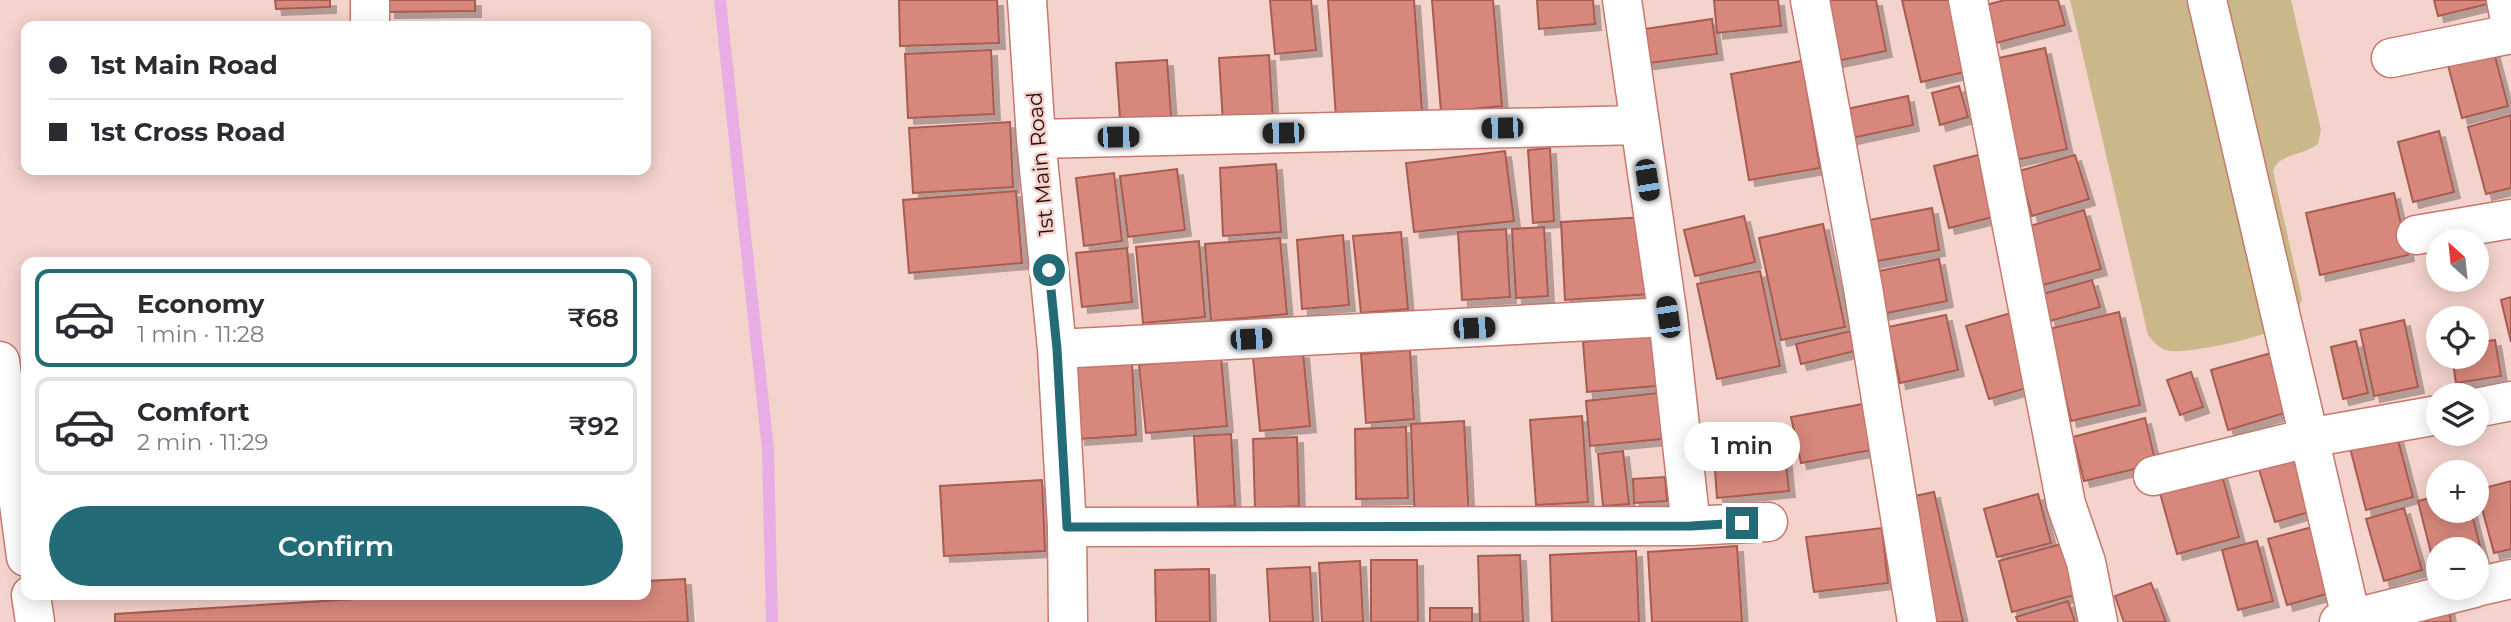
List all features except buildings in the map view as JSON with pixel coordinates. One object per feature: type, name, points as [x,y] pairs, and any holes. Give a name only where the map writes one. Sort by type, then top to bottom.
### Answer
[{"type":"street","points":[[370,0],[370,21]]},
{"type":"street","name":"1st Main Road","points":[[1027,0],[1036,139],[1057,349],[1067,527],[1068,622]]},
{"type":"street","points":[[1622,0],[1668,317],[1691,526]]},
{"type":"street","points":[[1810,0],[1863,288],[1917,622]]},
{"type":"street","points":[[1968,0],[2066,504],[2086,562],[2098,622]]},
{"type":"street","points":[[2207,0],[2348,621],[2429,600]]},
{"type":"street","points":[[2391,58],[2510,16]]},
{"type":"street","points":[[1036,139],[1639,125]]},
{"type":"street","points":[[2416,234],[2511,219]]},
{"type":"street","points":[[1057,349],[1668,317]]},
{"type":"street","points":[[0,361],[21,519]]},
{"type":"street","points":[[2489,405],[2511,401]]},
{"type":"street","points":[[2153,476],[2308,438],[2426,417]]},
{"type":"street","points":[[1067,527],[1691,526],[1768,522]]},
{"type":"street","points":[[2489,584],[2511,579]]},
{"type":"street","points":[[32,600],[35,622]]},
{"type":"shaded area","points":[[2070,0],[2291,0],[2321,130],[2318,144],[2280,161],[2273,171],[2302,299],[2288,323],[2248,339],[2181,351],[2163,349],[2148,335]]},
{"type":"waterway","points":[[720,0],[768,450],[772,622]]},
{"type":"route","points":[[1049,270],[1057,349],[1067,527],[1691,526],[1742,523]]}]
